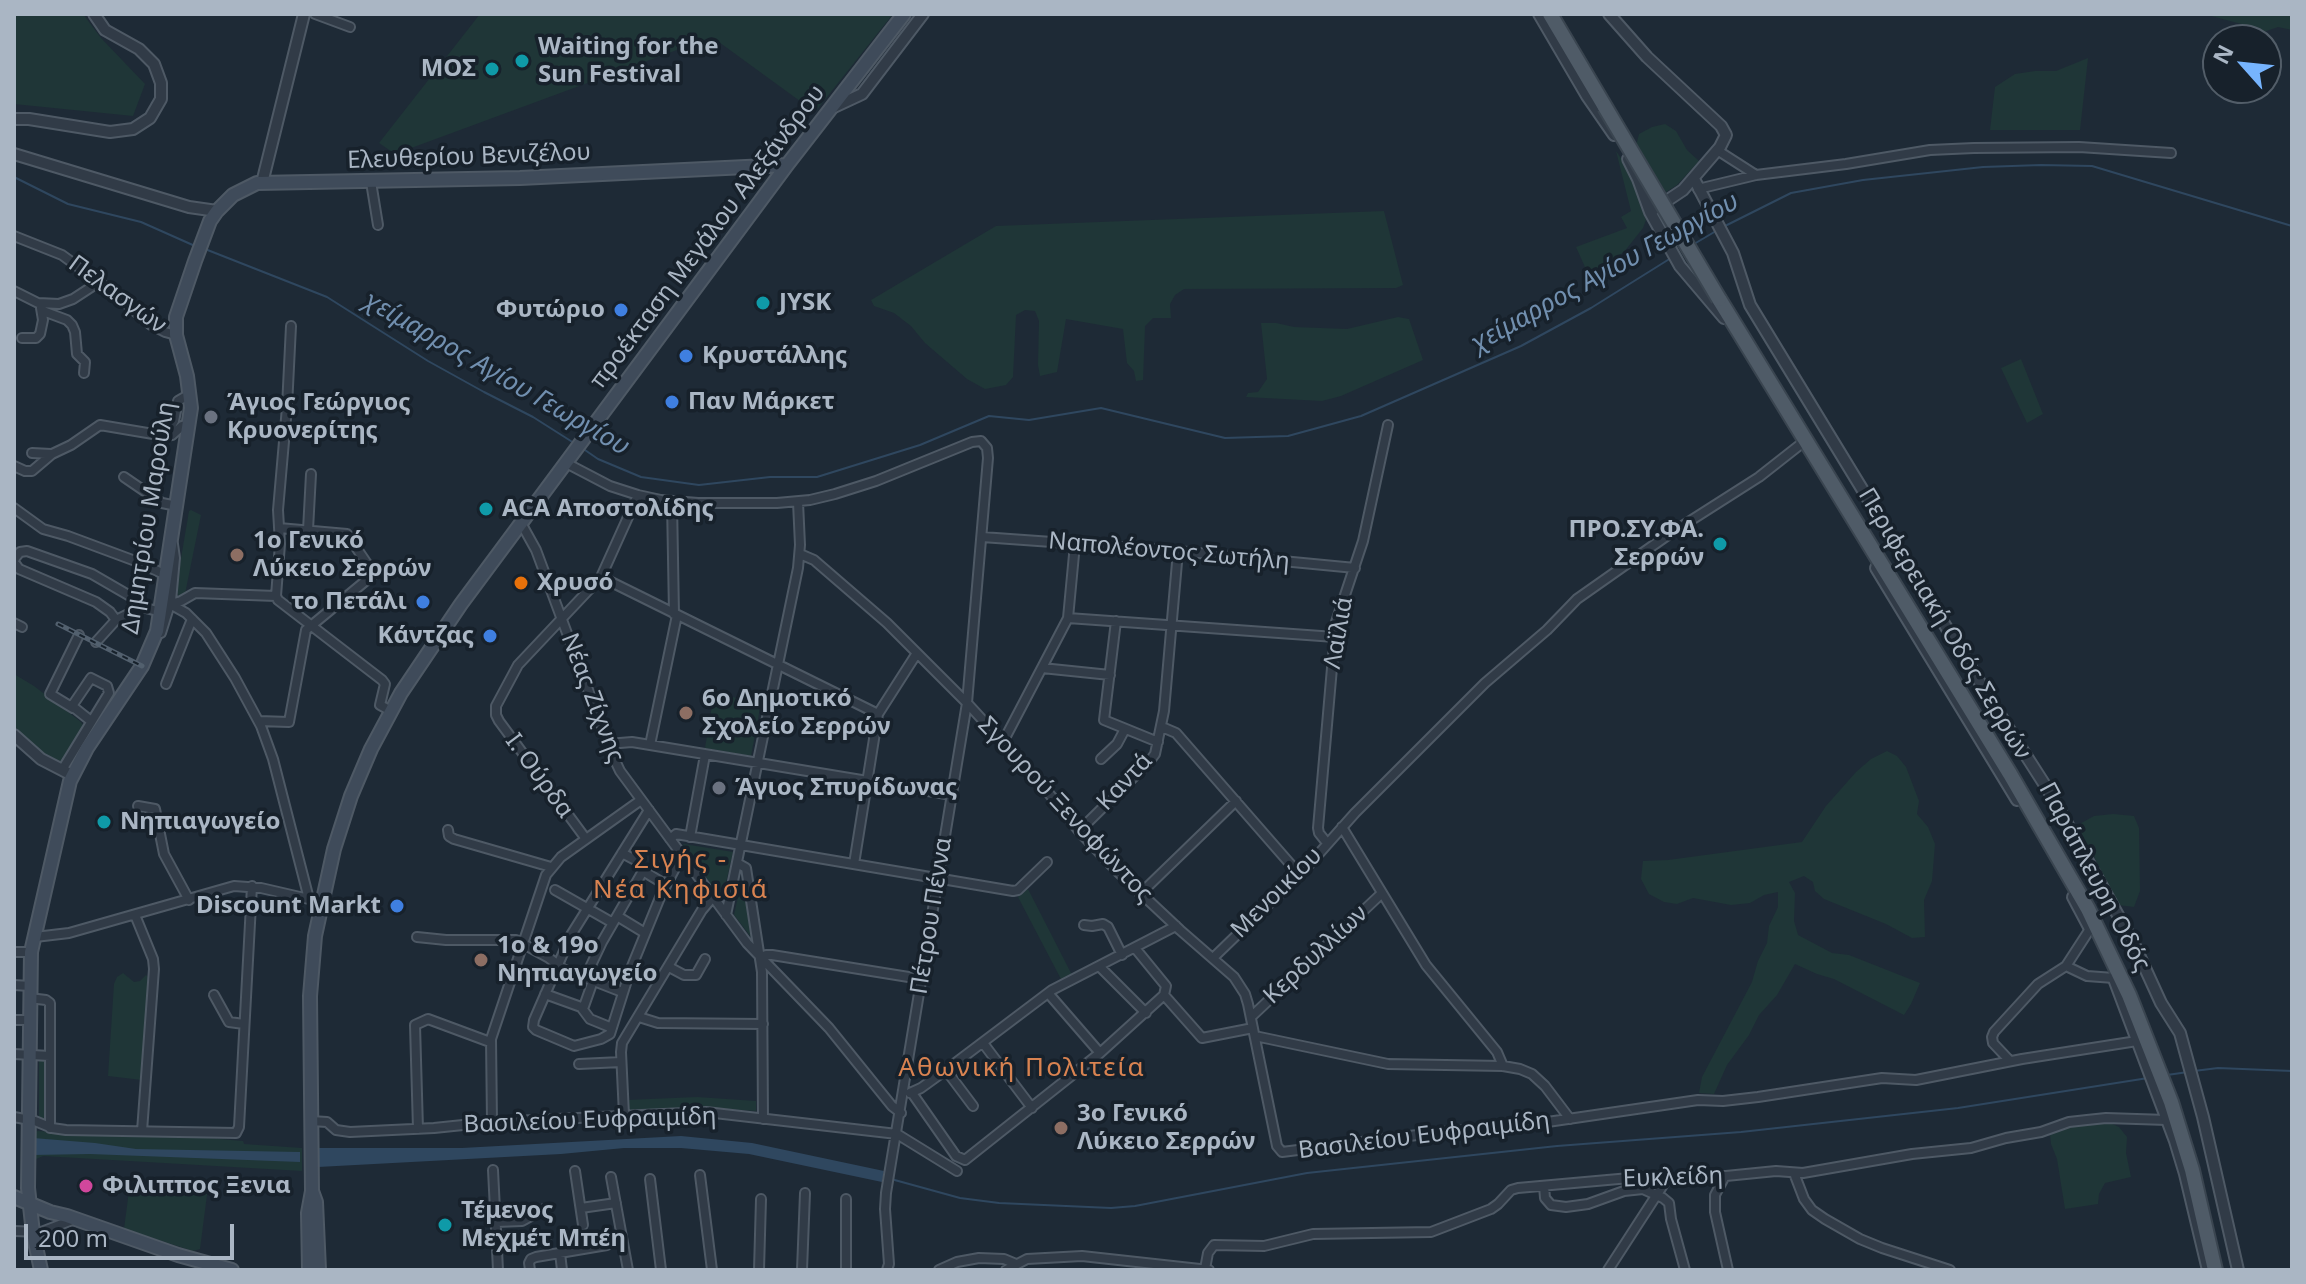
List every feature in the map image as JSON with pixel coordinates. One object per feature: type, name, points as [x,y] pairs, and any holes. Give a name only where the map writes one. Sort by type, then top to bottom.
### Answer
[{"type":"main road","name":"προέκταση Μεγάλου Αλεξάνδρου","points":[[310,1268],[316,1202],[311,1186],[310,996],[315,901],[363,767],[391,711],[430,648],[787,165],[904,14]]},
{"type":"main road","name":"Περιφερειακή Οδός Σερρών","points":[[1551,14],[2058,853],[2120,974],[2150,1060],[2171,1102],[2192,1170],[2215,1270]]},
{"type":"main road","name":"Ελευθερίου Βενιζέλου","points":[[214,216],[227,199],[252,184],[262,183],[520,178],[787,165]]},
{"type":"main road","name":"Δημητρίου Μαρούλη","points":[[28,1169],[31,952],[64,802],[67,773],[142,666],[166,608],[166,575],[189,424],[190,394],[176,335],[177,312],[214,216]]},
{"type":"main road","points":[[28,1169],[15,1184],[28,1198]]},
{"type":"main road","points":[[28,1169],[28,1198],[41,1270]]},
{"type":"main road","points":[[14,1197],[28,1198],[201,1266],[232,1270]]},
{"type":"street","points":[[14,119],[110,132],[133,129],[150,118],[161,99],[161,83],[154,64],[139,49],[105,30],[94,14]]},
{"type":"street","points":[[262,183],[304,14]]},
{"type":"street","points":[[315,14],[350,27]]},
{"type":"street","points":[[830,109],[862,94],[923,14]]},
{"type":"street","name":"Παράπλευρη Οδός","points":[[1539,14],[1635,171],[1650,212],[1680,266],[1729,326],[2020,805],[2090,929],[2114,978],[2137,1041],[2150,1060],[2154,1086],[2185,1174],[2208,1270]]},
{"type":"street","points":[[1609,14],[1647,57],[1725,131],[1725,138],[1696,184]]},
{"type":"street","points":[[1650,212],[1696,184],[1930,150],[2090,147],[2171,153]]},
{"type":"street","points":[[1717,150],[1756,175]]},
{"type":"street","points":[[14,154],[214,216]]},
{"type":"street","points":[[371,182],[378,225]]},
{"type":"street","name":"Παράπλευρη Οδός","points":[[1696,184],[1738,268],[1750,305],[2079,841],[2134,944],[2161,1003],[2180,1033],[2238,1270]]},
{"type":"street","name":"Πελασγών","points":[[14,236],[58,253],[151,325],[176,335]]},
{"type":"street","points":[[40,307],[66,303],[99,282]]},
{"type":"street","points":[[14,291],[72,325],[77,354],[85,362],[84,373]]},
{"type":"street","points":[[22,338],[36,338],[40,334],[43,320],[40,307]]},
{"type":"street","points":[[291,326],[278,510],[280,549],[276,596],[385,682],[380,705],[391,711]]},
{"type":"street","points":[[165,436],[174,421],[178,401],[190,394]]},
{"type":"street","points":[[14,466],[32,471],[52,454],[100,425],[165,436],[189,424]]},
{"type":"street","name":"Λαϊλιά","points":[[1327,843],[1318,828],[1335,637],[1342,601],[1355,568],[1376,485],[1388,425]]},
{"type":"street","name":"Πέτρου Πέννα","points":[[798,502],[823,498],[876,481],[976,441],[985,444],[988,453],[967,703],[921,979],[908,1094],[901,1113],[885,1206],[887,1266]]},
{"type":"street","name":"Μενοικίου","points":[[1213,958],[1485,683],[1547,630],[1577,599],[1668,535],[1759,477],[1801,444]]},
{"type":"street","points":[[32,453],[52,454]]},
{"type":"street","points":[[569,459],[591,477],[638,495],[672,502],[798,502],[800,554],[726,915]]},
{"type":"street","points":[[308,530],[311,474]]},
{"type":"street","points":[[124,477],[162,503],[177,506]]},
{"type":"street","points":[[562,619],[601,577],[638,495]]},
{"type":"street","points":[[650,745],[675,615],[672,502]]},
{"type":"street","points":[[14,508],[43,529],[166,575]]},
{"type":"street","name":"Νέας Ζίχνης","points":[[521,523],[533,544],[617,767],[761,958],[829,1028],[901,1113]]},
{"type":"street","points":[[259,721],[290,721],[305,635],[312,625],[374,574],[347,534],[279,528]]},
{"type":"street","name":"Ναπολέοντος Σωτήλη","points":[[982,537],[1355,568]]},
{"type":"street","points":[[166,608],[175,558],[171,541]]},
{"type":"street","points":[[1003,742],[1068,618],[1075,544]]},
{"type":"street","points":[[116,620],[96,602],[19,569],[14,562],[16,556],[27,551],[92,574],[136,600],[142,607]]},
{"type":"street","name":"Καντά","points":[[1079,831],[1155,754],[1162,727],[1178,551]]},
{"type":"street","name":"Σγουρού Ξενοφώντος","points":[[800,554],[814,560],[917,653],[967,703],[1043,786],[1079,831],[1140,894],[1240,985],[1247,998],[1279,1150]]},
{"type":"street","points":[[601,577],[878,714]]},
{"type":"street","points":[[166,608],[197,593],[276,596]]},
{"type":"street","points":[[35,937],[69,933],[233,886],[252,886],[315,901],[269,745],[259,721],[214,645],[192,619],[166,608],[142,607],[116,620],[96,642]]},
{"type":"street","points":[[1068,618],[1335,637]]},
{"type":"street","points":[[166,684],[192,619]]},
{"type":"street","name":"Ι. Ούρδα","points":[[562,619],[518,665],[495,711],[499,721],[586,839]]},
{"type":"street","points":[[1116,621],[1104,720],[1158,742]]},
{"type":"street","points":[[79,635],[50,694],[91,721]]},
{"type":"street","points":[[854,864],[878,714],[917,653]]},
{"type":"street","points":[[1042,668],[1110,675]]},
{"type":"street","points":[[14,735],[37,756],[67,773],[91,721],[109,693],[107,686],[90,678],[72,704],[73,708]]},
{"type":"street","points":[[1162,727],[1176,733],[1299,874]]},
{"type":"street","points":[[1101,759],[1117,744],[1125,729]]},
{"type":"street","points":[[608,744],[626,742],[650,745],[952,795]]},
{"type":"street","points":[[690,837],[705,755]]},
{"type":"street","points":[[492,1122],[490,1042],[544,880],[551,867],[641,800]]},
{"type":"street","points":[[1140,894],[1236,801]]},
{"type":"street","points":[[138,806],[155,809],[164,854],[189,900]]},
{"type":"street","points":[[649,810],[571,935],[534,1022],[536,1030],[570,1045],[581,1045],[610,1032],[645,933],[682,855]]},
{"type":"street","points":[[1342,827],[1426,965],[1497,1052],[1503,1066]]},
{"type":"street","points":[[448,830],[449,836],[454,839],[551,867]]},
{"type":"street","points":[[670,839],[676,834],[1016,891],[1047,862]]},
{"type":"street","points":[[622,853],[666,885]]},
{"type":"street","points":[[737,863],[746,868],[761,958],[763,1119]]},
{"type":"street","points":[[583,1009],[589,979],[615,920],[643,871]]},
{"type":"street","points":[[14,1117],[28,1123],[66,1130],[236,1133],[239,1127],[252,886]]},
{"type":"street","points":[[555,890],[588,909],[645,933]]},
{"type":"street","name":"Κερδυλλίων","points":[[1251,1017],[1381,894]]},
{"type":"street","points":[[624,1115],[622,1043],[702,910],[713,897]]},
{"type":"street","points":[[135,915],[154,969],[142,1131]]},
{"type":"street","points":[[1084,925],[1103,924],[1108,927],[1122,955]]},
{"type":"street","points":[[1135,948],[1166,986],[1164,995],[1100,1053],[1032,1108],[967,1159],[960,1159],[908,1094],[946,1070],[1048,993],[1176,926]]},
{"type":"street","points":[[2010,1061],[1993,1043],[1994,1032],[2038,984],[2066,966],[2090,929]]},
{"type":"street","points":[[417,937],[514,940],[558,965],[622,992]]},
{"type":"street","points":[[14,952],[31,952]]},
{"type":"street","points":[[761,958],[772,955],[921,979]]},
{"type":"street","points":[[669,967],[684,975],[696,975],[705,959]]},
{"type":"street","points":[[1099,966],[1146,1013]]},
{"type":"street","points":[[2066,966],[2087,976],[2114,978]]},
{"type":"street","points":[[14,985],[50,1002],[50,1128]]},
{"type":"street","points":[[1048,993],[1100,1053]]},
{"type":"street","points":[[545,994],[583,1009],[589,1019],[610,1032]]},
{"type":"street","points":[[214,995],[229,1022],[244,1024]]},
{"type":"street","points":[[1164,995],[1202,1038],[1254,1032],[1388,1064],[1503,1066],[1523,1070],[1535,1076],[1570,1119]]},
{"type":"street","points":[[639,1017],[658,1023],[763,1024]]},
{"type":"street","points":[[418,1129],[415,1025],[428,1019],[490,1042]]},
{"type":"street","points":[[14,1020],[29,1020]]},
{"type":"street","name":"Βασιλείου Ευφραιμίδη","points":[[1279,1150],[1284,1152],[1570,1119],[1698,1100],[1758,1097],[1882,1078],[1916,1080],[2137,1041]]},
{"type":"street","points":[[983,1043],[1032,1108]]},
{"type":"street","points":[[14,1054],[50,1056]]},
{"type":"street","points":[[579,1064],[621,1062]]},
{"type":"street","points":[[946,1070],[973,1106]]},
{"type":"street","name":"Βασιλείου Ευφραιμίδη","points":[[311,1127],[327,1122],[343,1131],[418,1129],[492,1122],[699,1112],[897,1134],[957,1171]]},
{"type":"street","name":"Ευκλείδη","points":[[1016,1264],[1031,1258],[1060,1263],[1089,1256],[1126,1265],[1203,1269],[1214,1245],[1268,1245],[1318,1234],[1431,1232],[1491,1209],[1512,1189],[1647,1176],[1667,1179],[1818,1171],[1912,1154],[1971,1148],[2087,1120],[2167,1120]]},
{"type":"street","points":[[493,1170],[498,1270]]},
{"type":"street","points":[[575,1171],[583,1225]]},
{"type":"street","points":[[1794,1173],[1804,1199],[1812,1210],[1825,1219],[1882,1248],[1950,1270]]},
{"type":"street","points":[[700,1175],[712,1270]]},
{"type":"street","points":[[1725,1176],[1715,1195],[1715,1212],[1728,1270]]},
{"type":"street","points":[[611,1177],[628,1270]]},
{"type":"street","points":[[650,1179],[661,1270]]},
{"type":"street","points":[[1608,1270],[1667,1179]]},
{"type":"street","points":[[1544,1186],[1545,1198],[1551,1205],[1566,1207],[1588,1204],[1624,1191],[1643,1189],[1656,1195],[1669,1203],[1685,1270]]},
{"type":"street","points":[[802,1270],[805,1193]]},
{"type":"street","points":[[759,1270],[761,1199]]},
{"type":"street","points":[[846,1199],[846,1270]]},
{"type":"street","points":[[581,1208],[616,1203]]},
{"type":"street","points":[[496,1222],[522,1221],[544,1209]]},
{"type":"street","points":[[14,1231],[46,1231],[72,1217]]},
{"type":"street","points":[[496,1241],[546,1237]]},
{"type":"street","points":[[530,1270],[531,1259],[607,1245]]},
{"type":"street","points":[[560,1253],[562,1270]]},
{"type":"street","points":[[939,1270],[957,1262],[979,1258],[1007,1260],[1016,1264]]},
{"type":"street","points":[[1006,1270],[1016,1264]]},
{"type":"green space","points":[[14,14],[83,14],[101,38],[145,84],[133,116],[14,104]]},
{"type":"green space","points":[[480,14],[893,14],[815,112],[712,37],[395,154],[379,143]]},
{"type":"green space","points":[[2204,14],[2292,14],[2292,30],[2282,28],[2282,24],[2241,24]]},
{"type":"green space","points":[[2088,58],[2080,130],[1990,130],[1995,87],[2015,74],[2056,71]]},
{"type":"green space","points":[[1665,124],[1676,131],[1687,150],[1699,161],[1677,185],[1666,192],[1636,146],[1639,134]]},
{"type":"green space","points":[[1616,151],[1629,170],[1646,220],[1624,252],[1589,276],[1576,247],[1627,228],[1621,217],[1631,211]]},
{"type":"green space","points":[[1384,211],[1403,285],[1396,288],[1184,289],[1175,295],[1170,304],[1171,318],[1153,318],[1145,326],[1143,380],[1136,381],[1134,371],[1127,363],[1123,329],[1066,319],[1057,372],[1040,376],[1039,321],[1035,311],[1025,310],[1016,315],[1013,377],[1006,385],[985,389],[967,379],[925,343],[911,326],[894,313],[874,306],[871,300],[996,226]]},
{"type":"green space","points":[[1398,317],[1409,319],[1423,360],[1341,396],[1322,401],[1246,397],[1248,393],[1258,392],[1267,379],[1261,323],[1347,329]]},
{"type":"green space","points":[[2021,359],[2043,414],[2027,423],[2001,368]]},
{"type":"green space","points":[[191,510],[201,515],[185,594],[180,598],[177,593],[178,576]]},
{"type":"green space","points":[[14,674],[34,686],[84,727],[62,762],[39,751],[14,726]]},
{"type":"green space","points":[[714,693],[761,703],[751,756],[705,748]]},
{"type":"green space","points":[[1887,751],[1897,756],[1906,767],[1919,801],[1917,814],[1928,827],[1935,844],[1932,881],[1924,900],[1925,937],[1912,938],[1824,899],[1815,891],[1813,882],[1804,876],[1789,882],[1795,893],[1794,921],[1798,935],[1832,953],[1849,955],[1920,983],[1911,1004],[1904,1015],[1834,979],[1795,964],[1727,1065],[1714,1094],[1699,1093],[1702,1077],[1752,982],[1778,907],[1778,892],[1750,903],[1731,905],[1693,898],[1677,904],[1664,902],[1649,894],[1641,879],[1643,861],[1802,842],[1826,806],[1856,772]]},
{"type":"green space","points":[[2094,816],[2134,816],[2139,828],[2140,891],[2134,907],[2118,905],[2076,826]]},
{"type":"green space","points":[[683,845],[733,852],[722,900]]},
{"type":"green space","points":[[742,879],[751,935],[751,937],[734,915]]},
{"type":"green space","points":[[1028,889],[1072,975],[1062,981],[1018,897]]},
{"type":"green space","points":[[123,973],[134,982],[146,975],[149,978],[142,1080],[108,1076],[114,984]]},
{"type":"green space","points":[[39,1059],[47,1061],[45,1121],[39,1117]]},
{"type":"green space","points":[[697,1097],[756,1101],[756,1111],[695,1107],[627,1108],[627,1100]]},
{"type":"green space","points":[[2106,1121],[2119,1127],[2127,1137],[2126,1153],[2131,1177],[2105,1183],[2098,1204],[2065,1209],[2050,1134],[2071,1126]]},
{"type":"green space","points":[[35,1131],[197,1137],[302,1148],[302,1171],[43,1156],[34,1160]]},
{"type":"green space","points":[[130,1183],[208,1187],[200,1249],[193,1251],[124,1229]]},
{"type":"water","points":[[681,1136],[752,1143],[884,1171],[882,1182],[749,1154],[681,1148],[624,1148],[318,1167],[318,1148],[462,1148]]},
{"type":"water","points":[[33,1138],[136,1149],[300,1152],[300,1162],[90,1154],[32,1155]]},
{"type":"waterway","name":"χείμαρρος Αγίου Γεωργίου","points":[[1725,226],[1791,193],[1863,180],[1983,167],[2041,165],[2092,166],[2292,226]]},
{"type":"waterway","name":"χείμαρρος Αγίου Γεωργίου","points":[[14,177],[68,204],[141,222],[195,246]]},
{"type":"waterway","name":"χείμαρρος Αγίου Γεωργίου","points":[[1694,244],[1716,231]]},
{"type":"waterway","name":"χείμαρρος Αγίου Γεωργίου","points":[[205,249],[327,297],[428,361],[533,417],[574,443]]},
{"type":"waterway","name":"χείμαρρος Αγίου Γεωργίου","points":[[582,448],[598,459],[641,477],[699,485],[770,477],[817,477],[920,445],[989,416],[1029,420],[1101,408],[1225,438],[1288,436],[1361,416],[1521,346],[1591,308],[1671,258]]},
{"type":"waterway","points":[[2194,1071],[2218,1068],[2292,1071]]},
{"type":"waterway","points":[[2167,1075],[2188,1072]]},
{"type":"waterway","points":[[891,1179],[960,1198],[999,1203],[1111,1208],[1307,1173],[1958,1108],[2148,1078]]},
{"type":"railway","points":[[58,624],[142,666]]},
{"type":"place","name":"Waiting for the Sun Festival","points":[[522,61]]},
{"type":"place","name":"ΜΟΣ","points":[[492,69]]},
{"type":"place","name":"JYSK","points":[[763,303]]},
{"type":"place","name":"Φυτώριο","points":[[621,310]]},
{"type":"place","name":"Κρυστάλλης","points":[[686,356]]},
{"type":"place","name":"Παν Μάρκετ","points":[[672,402]]},
{"type":"place","name":"Άγιος Γεώργιος Κρυονερίτης","points":[[211,417]]},
{"type":"place","name":"ACA Αποστολίδης","points":[[486,509]]},
{"type":"place","name":"ΠΡΟ.ΣΥ.ΦΑ. Σερρών","points":[[1720,544]]},
{"type":"place","name":"1ο Γενικό Λύκειο Σερρών","points":[[237,555]]},
{"type":"place","name":"Χρυσό","points":[[521,583]]},
{"type":"place","name":"το Πετάλι","points":[[423,602]]},
{"type":"place","name":"Κάντζας","points":[[490,636]]},
{"type":"place","name":"6ο Δημοτικό Σχολείο Σερρών","points":[[686,713]]},
{"type":"place","name":"Άγιος Σπυρίδωνας","points":[[719,788]]},
{"type":"place","name":"Νηπιαγωγείο","points":[[104,822]]},
{"type":"place","name":"Discount Markt","points":[[397,906]]},
{"type":"place","name":"1ο & 19ο Νηπιαγωγείο","points":[[481,960]]},
{"type":"place","name":"3ο Γενικό Λύκειο Σερρών","points":[[1061,1128]]},
{"type":"place","name":"Φιλιππος Ξενια","points":[[86,1186]]},
{"type":"place","name":"Τέμενος Μεχμέτ Μπέη","points":[[445,1225]]},
{"type":"district","name":"Σιγής - Νέα Κηφισιά","points":[[681,876]]},
{"type":"district","name":"Αθωνική Πολιτεία","points":[[1022,1069]]}]
